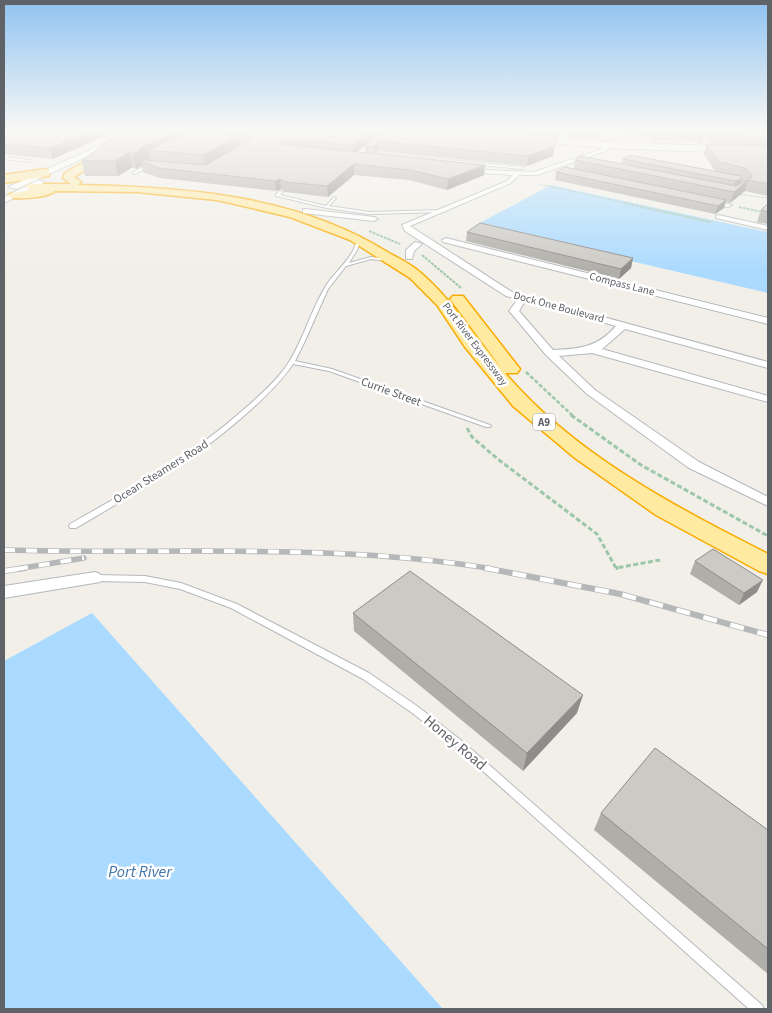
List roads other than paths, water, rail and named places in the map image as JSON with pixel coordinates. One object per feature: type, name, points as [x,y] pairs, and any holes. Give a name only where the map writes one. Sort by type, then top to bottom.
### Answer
[{"type":"highway","points":[[68,178],[75,185]]},
{"type":"highway","points":[[17,186],[75,185]]},
{"type":"highway","name":"Port River Expressway","points":[[75,185],[217,197],[294,214],[359,239],[407,254]]},
{"type":"highway","name":"Port River Expressway","points":[[17,186],[183,187],[259,199],[307,203],[407,254],[456,296],[513,372],[550,409],[597,447],[676,499],[768,549]]},
{"type":"highway","name":"Port River Expressway","points":[[407,254],[415,275],[443,302],[471,343],[520,402],[582,454],[664,510],[768,565]]},
{"type":"main road","points":[[17,186],[34,178]]},
{"type":"main road","points":[[17,186],[37,178]]},
{"type":"street","points":[[444,211],[509,182],[513,178]]},
{"type":"street","points":[[700,199],[728,205]]},
{"type":"street","points":[[307,203],[374,219]]},
{"type":"street","name":"Dock One Boulevard","points":[[444,211],[406,225],[408,230],[451,256],[498,289],[523,298],[768,364]]},
{"type":"street","points":[[717,220],[768,228]]},
{"type":"street","name":"Compass Lane","points":[[446,240],[768,321]]},
{"type":"street","points":[[451,256],[475,248]]},
{"type":"street","points":[[523,298],[514,311],[550,353],[591,392],[694,465],[768,502]]},
{"type":"street","points":[[594,350],[610,342],[623,325]]},
{"type":"street","points":[[550,353],[594,350],[768,399]]},
{"type":"street","points":[[4,592],[95,578]]},
{"type":"lane","points":[[281,192],[277,195],[327,207],[369,213],[444,211]]},
{"type":"lane","points":[[327,207],[334,198]]},
{"type":"lane","name":"Ocean Steamers Road","points":[[73,526],[182,461],[227,429],[269,389],[292,362],[308,332],[326,289],[358,246],[359,239]]},
{"type":"lane","points":[[343,265],[371,258],[407,254]]},
{"type":"lane","name":"Currie Street","points":[[292,362],[330,370],[488,426]]},
{"type":"lane","name":"Honey Road","points":[[95,578],[145,580],[190,590],[234,606],[366,676],[414,709],[459,744],[758,1009]]},
{"type":"water","points":[[551,185],[768,232],[768,293],[476,225]]},
{"type":"water","name":"Port River","points":[[92,613],[443,1009],[4,1009],[4,661]]},
{"type":"railway","points":[[4,550],[310,552],[371,555],[493,569]]},
{"type":"railway","points":[[17,569],[84,558]]},
{"type":"railway","points":[[4,571],[25,568]]},
{"type":"railway","points":[[485,568],[620,594],[768,635]]}]
